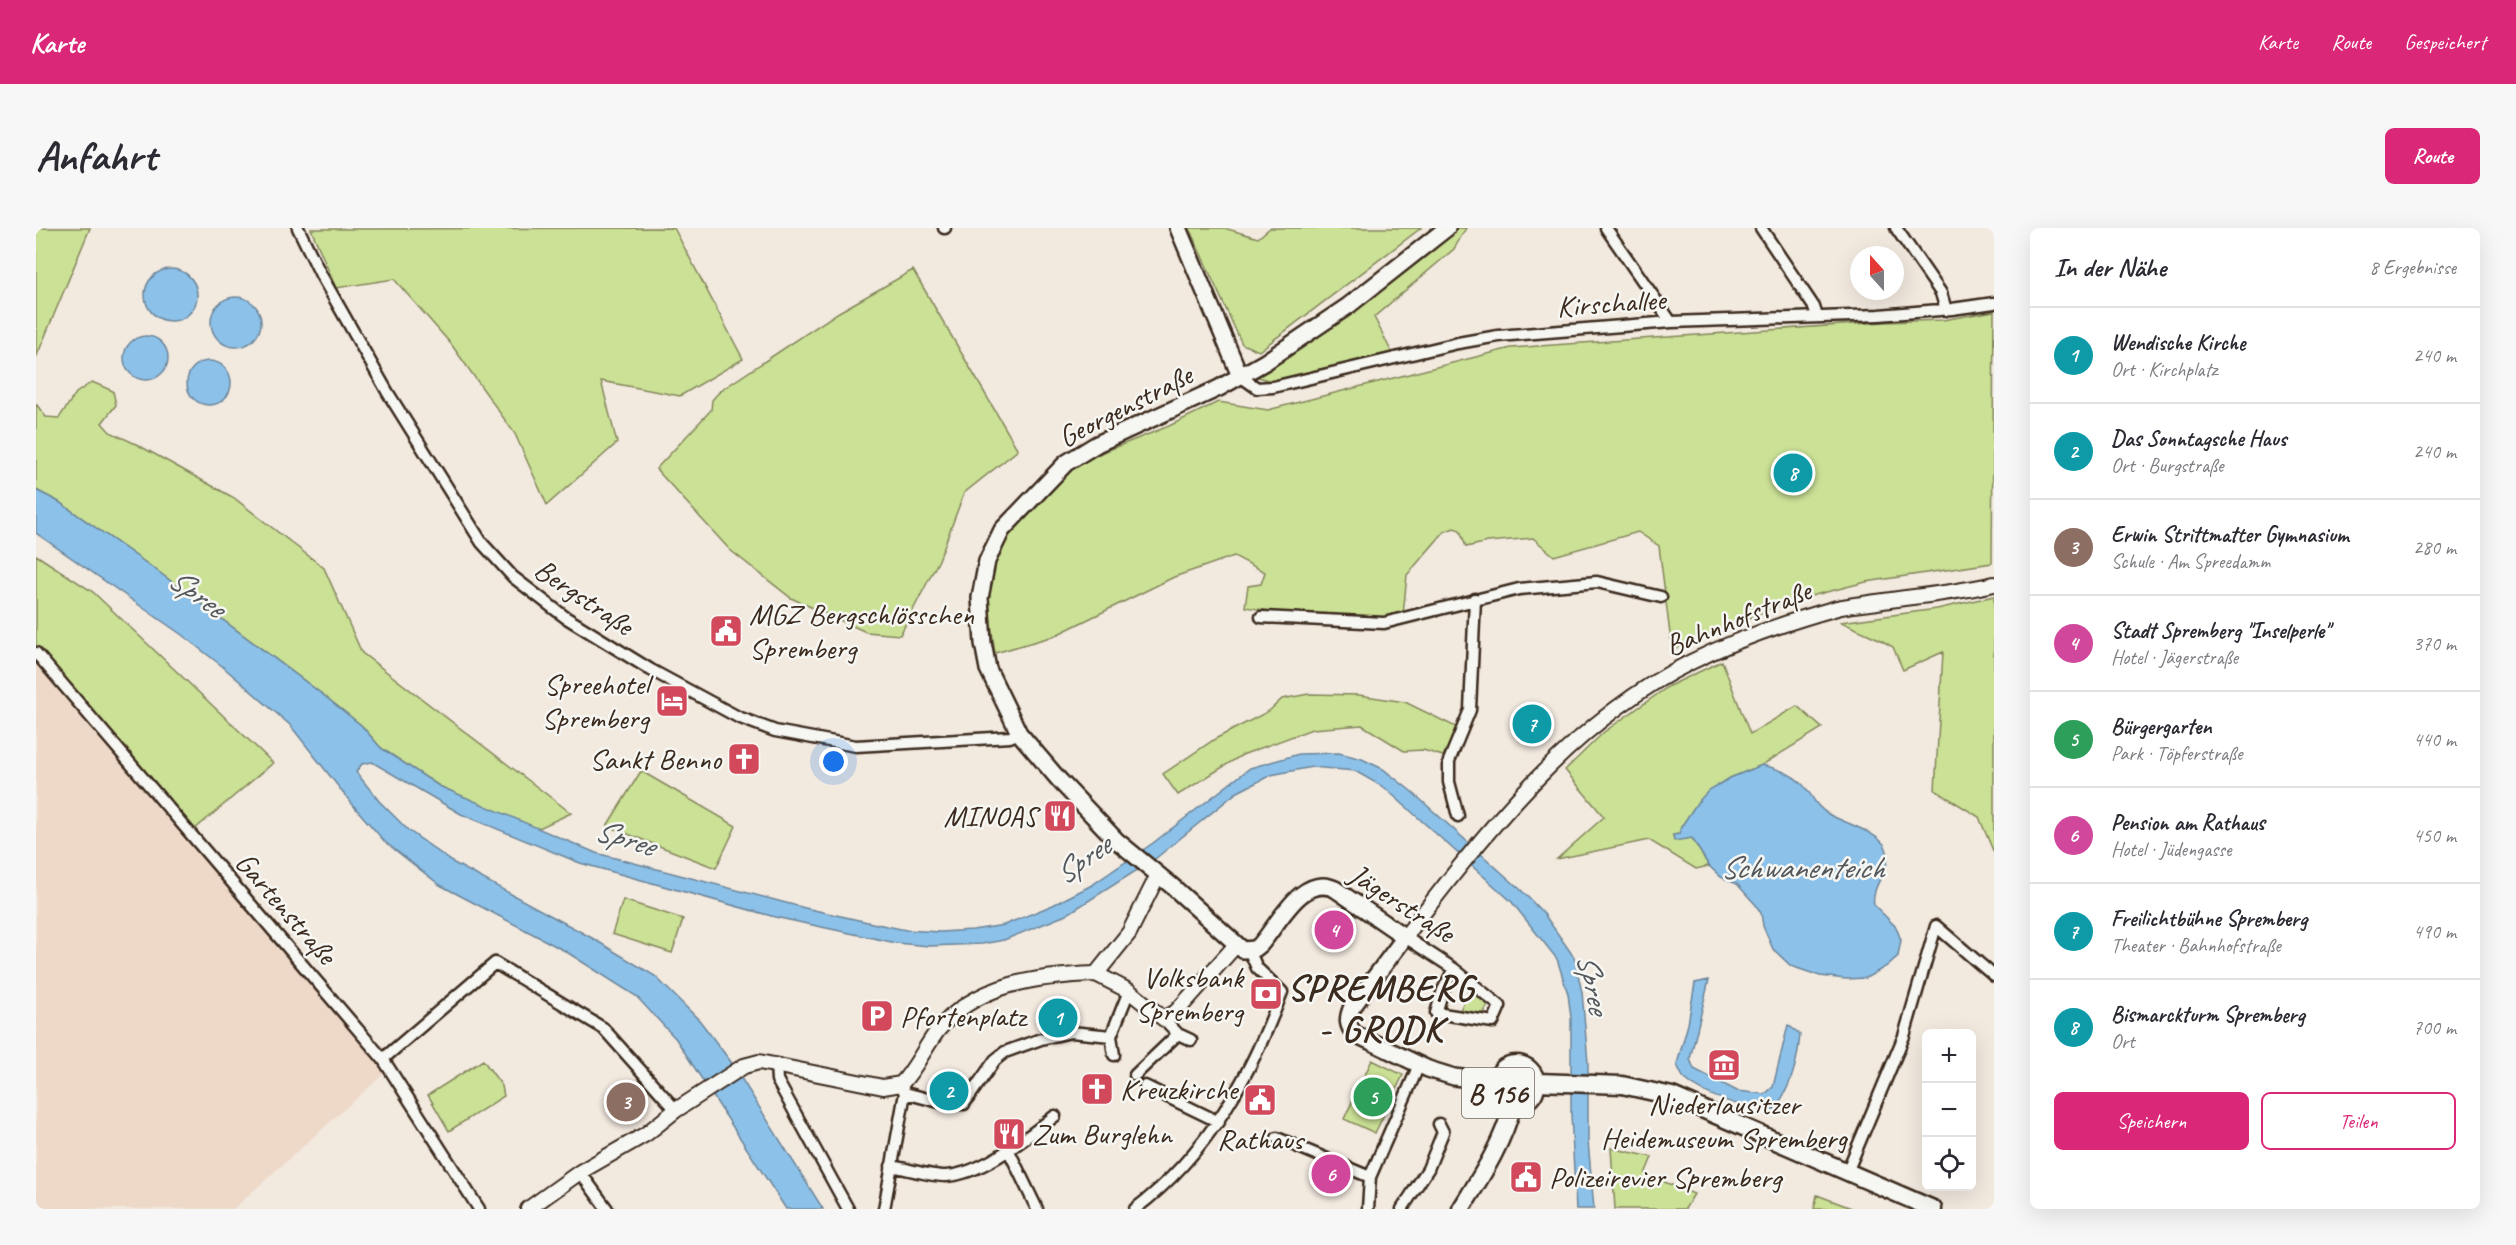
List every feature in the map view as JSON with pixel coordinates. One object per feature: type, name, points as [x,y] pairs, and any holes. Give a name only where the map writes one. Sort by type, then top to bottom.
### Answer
[{"type":"main road","points":[[1178,228],[1240,376]]},
{"type":"main road","name":"Georgenstraße","points":[[1242,948],[1116,840],[1018,733],[988,669],[983,643],[980,598],[987,561],[1002,530],[1066,463],[1097,444],[1240,376],[1348,306],[1447,228]]},
{"type":"main road","name":"Jägerstraße","points":[[1242,948],[1260,945],[1301,895],[1312,887],[1323,885],[1335,889],[1405,937]]},
{"type":"main road","name":"Bahnhofstraße","points":[[1405,937],[1351,1009],[1352,1028],[1419,1065]]},
{"type":"main road","name":"B 156","points":[[1513,1064],[1526,1066],[1535,1075],[1537,1082],[1530,1099],[1513,1104],[1507,1102],[1499,1094],[1496,1082],[1502,1070],[1513,1064]]},
{"type":"main road","points":[[1419,1065],[1454,1077],[1496,1082]]},
{"type":"main road","name":"B 156","points":[[1537,1082],[1622,1085],[1672,1096],[1933,1209]]},
{"type":"main road","name":"B 156","points":[[1461,1209],[1504,1134],[1513,1104]]},
{"type":"street","name":"Bergstraße","points":[[298,228],[321,275],[388,393],[482,543],[513,577],[566,617],[651,670],[738,717],[775,731],[856,746],[1010,737],[1018,733]]},
{"type":"street","points":[[1606,228],[1671,322]]},
{"type":"street","points":[[1761,228],[1814,307],[1817,316]]},
{"type":"street","points":[[1896,228],[1941,293],[1946,310]]},
{"type":"street","name":"Kirschallee","points":[[1240,376],[1257,388],[1273,387],[1475,340],[1671,322],[1879,315],[1946,310],[1994,303]]},
{"type":"street","points":[[1261,617],[1384,623],[1520,589],[1597,582],[1660,597]]},
{"type":"street","name":"Bahnhofstraße","points":[[1405,937],[1448,880],[1547,767],[1587,731],[1630,699],[1691,662],[1741,640],[1840,608],[1994,584]]},
{"type":"street","points":[[1458,816],[1449,782],[1449,761],[1470,710],[1475,599]]},
{"type":"street","name":"Gartenstraße","points":[[36,653],[383,1059],[479,1209]]},
{"type":"street","points":[[1096,974],[1129,933],[1155,872]]},
{"type":"street","points":[[1848,1172],[1904,1036],[1936,926],[1994,976]]},
{"type":"street","name":"Jägerstraße","points":[[1405,937],[1454,969],[1500,1006],[1493,1022],[1436,1013],[1443,990],[1454,969]]},
{"type":"street","points":[[1135,1209],[1182,1166],[1219,1122],[1251,1067],[1282,992],[1257,968],[1242,948],[1176,1012],[1164,1019]]},
{"type":"street","points":[[383,1059],[495,963],[603,1028],[676,1110]]},
{"type":"street","points":[[884,1209],[903,1088],[939,1030],[977,997],[1004,986],[1027,981],[1096,974],[1129,992],[1164,1019],[1178,1034],[1191,1040]]},
{"type":"street","points":[[1114,1055],[1111,1036],[1129,992]]},
{"type":"street","points":[[528,1209],[580,1172],[646,1134],[699,1094],[744,1066],[759,1062],[883,1087],[903,1088],[944,1103],[964,1104],[995,1060],[1005,1052],[1041,1039],[1071,1032],[1111,1036]]},
{"type":"street","points":[[1135,1075],[1178,1034]]},
{"type":"street","points":[[776,1065],[777,1080],[848,1209]]},
{"type":"street","points":[[1368,1209],[1370,1177],[1419,1065]]},
{"type":"street","points":[[1145,1086],[1219,1122]]},
{"type":"street","points":[[891,1166],[944,1176],[959,1174],[1009,1151],[1055,1116]]},
{"type":"street","points":[[1402,1209],[1428,1169],[1443,1132],[1439,1124]]},
{"type":"street","points":[[1277,1138],[1370,1177]]},
{"type":"street","points":[[1009,1151],[1037,1209]]},
{"type":"street","points":[[580,1172],[607,1209]]},
{"type":"shaded area","points":[[36,663],[386,1072],[233,1209],[36,1209]]},
{"type":"green space","points":[[36,228],[90,228],[36,358]]},
{"type":"green space","points":[[674,228],[743,359],[680,396],[601,381],[617,443],[547,505],[515,434],[451,344],[394,279],[336,288],[311,229]]},
{"type":"green space","points":[[1189,228],[1224,228],[1258,238],[1270,228],[1421,228],[1259,351],[1242,344]]},
{"type":"green space","points":[[1456,228],[1466,228],[1454,249],[1374,317],[1392,353],[1271,381],[1258,377],[1435,249]]},
{"type":"green space","points":[[913,270],[1018,450],[964,493],[939,560],[900,635],[866,632],[791,598],[730,550],[656,469],[711,410],[712,400],[720,391],[839,312]]},
{"type":"green space","points":[[1994,311],[1992,563],[1866,582],[1787,602],[1672,650],[1659,546],[1638,532],[1554,556],[1533,538],[1488,542],[1466,547],[1460,530],[1454,528],[1444,532],[1407,575],[1403,615],[1383,621],[1274,615],[1270,611],[1245,607],[1248,586],[1261,584],[1265,572],[1234,556],[1174,577],[1054,636],[995,653],[988,603],[996,559],[1005,534],[1057,478],[1081,461],[1169,426],[1218,402],[1268,410],[1511,348],[1884,322],[1943,320]]},
{"type":"green space","points":[[92,382],[113,391],[116,405],[102,423],[110,432],[234,498],[324,568],[362,653],[571,813],[537,829],[439,786],[381,748],[361,725],[322,694],[156,570],[59,502],[36,490],[36,404],[46,417],[59,418],[76,393]]},
{"type":"green space","points":[[36,555],[93,592],[273,763],[195,829],[36,645]]},
{"type":"green space","points":[[1994,596],[1994,853],[1979,817],[1935,790],[1943,652],[1903,670],[1893,647],[1841,622],[1937,609]]},
{"type":"green space","points":[[1722,661],[1750,734],[1797,706],[1822,728],[1762,765],[1730,778],[1697,803],[1679,834],[1673,835],[1674,840],[1692,838],[1709,866],[1696,869],[1649,840],[1557,859],[1604,817],[1565,770],[1604,732],[1669,686]]},
{"type":"green space","points":[[1309,694],[1359,695],[1405,702],[1458,728],[1443,756],[1423,750],[1404,751],[1362,725],[1312,729],[1242,755],[1178,795],[1163,774],[1215,739],[1269,711],[1282,699]]},
{"type":"green space","points":[[641,771],[736,826],[716,868],[607,826]]},
{"type":"green space","points":[[623,900],[683,919],[672,953],[612,934]]},
{"type":"green space","points":[[1469,991],[1488,1005],[1482,1016],[1460,1010]]},
{"type":"green space","points":[[483,1060],[502,1086],[504,1096],[449,1131],[428,1095]]},
{"type":"green space","points":[[1372,1060],[1403,1075],[1375,1133],[1344,1119]]},
{"type":"green space","points":[[1611,1148],[1652,1157],[1645,1174],[1694,1194],[1685,1209],[1615,1209]]},
{"type":"green space","points":[[1817,1195],[1854,1209],[1814,1209]]},
{"type":"water","points":[[166,269],[176,269],[190,276],[197,295],[190,314],[176,321],[166,321],[156,317],[149,310],[145,300],[145,290],[149,280],[156,273]]},
{"type":"water","points":[[231,297],[241,297],[254,304],[261,317],[261,327],[254,340],[241,347],[231,347],[222,343],[215,336],[211,327],[211,317],[215,308],[222,301]]},
{"type":"water","points":[[146,336],[162,342],[168,358],[162,374],[146,380],[130,374],[124,358],[130,342]]},
{"type":"water","points":[[209,361],[225,367],[231,383],[225,399],[209,405],[193,399],[187,383],[193,367]]},
{"type":"water","points":[[36,490],[59,502],[156,570],[322,694],[361,725],[381,748],[439,786],[596,853],[805,908],[906,930],[940,932],[1004,925],[1053,905],[1092,885],[1153,843],[1250,768],[1299,754],[1339,753],[1362,759],[1383,769],[1411,791],[1521,890],[1544,914],[1574,957],[1582,992],[1588,1063],[1588,1141],[1594,1209],[1576,1209],[1571,1114],[1571,1018],[1568,994],[1557,959],[1511,901],[1385,788],[1355,771],[1312,767],[1271,775],[1236,793],[1155,859],[1066,915],[1004,940],[982,944],[929,946],[896,943],[775,917],[580,863],[461,814],[372,762],[362,764],[356,772],[379,801],[408,830],[454,863],[592,938],[655,976],[700,1021],[731,1062],[823,1209],[786,1209],[676,1039],[636,996],[565,951],[440,885],[385,842],[290,725],[182,635],[36,533]]},
{"type":"water","name":"Schwanenteich","points":[[1762,765],[1782,771],[1796,779],[1824,811],[1870,833],[1886,848],[1887,862],[1875,890],[1874,905],[1896,927],[1901,940],[1898,956],[1887,966],[1866,978],[1846,979],[1820,976],[1791,966],[1773,949],[1763,926],[1761,913],[1737,884],[1721,877],[1709,866],[1692,838],[1674,841],[1673,835],[1679,834],[1697,803],[1709,790],[1730,778]]},
{"type":"water","points":[[1709,980],[1690,1059],[1694,1069],[1737,1091],[1765,1094],[1773,1087],[1788,1025],[1800,1034],[1793,1074],[1774,1110],[1740,1105],[1716,1097],[1694,1086],[1680,1072],[1677,1064],[1688,1024],[1695,983]]},
{"type":"place","name":"Bismarckturm Spremberg","points":[[1793,473]]},
{"type":"place","name":"MGZ Bergschlösschen Spremberg","points":[[726,631]]},
{"type":"place","name":"Spreehotel Spremberg","points":[[672,701]]},
{"type":"place","name":"Freilichtbühne Spremberg","points":[[1532,724]]},
{"type":"place","name":"Sankt Benno","points":[[744,759]]},
{"type":"place","name":"MINOAS","points":[[1060,816]]},
{"type":"place","name":"Stadt Spremberg \"Inselperle\"","points":[[1334,930]]},
{"type":"place","name":"Volksbank Spremberg","points":[[1266,994]]},
{"type":"place","name":"Pfortenplatz","points":[[877,1016]]},
{"type":"place","name":"Wendische Kirche","points":[[1058,1018]]},
{"type":"place","name":"Niederlausitzer Heidemuseum Spremberg","points":[[1724,1065]]},
{"type":"place","name":"Kreuzkirche","points":[[1097,1089]]},
{"type":"place","name":"Das Sonntagsche Haus","points":[[949,1091]]},
{"type":"place","name":"Bürgergarten","points":[[1373,1097]]},
{"type":"place","name":"Rathaus","points":[[1260,1100]]},
{"type":"place","name":"Erwin Strittmatter Gymnasium","points":[[626,1102]]},
{"type":"place","name":"Zum Burglehn","points":[[1009,1134]]},
{"type":"place","name":"Pension am Rathaus","points":[[1331,1174]]},
{"type":"place","name":"Polizeirevier Spremberg","points":[[1526,1177]]},
{"type":"district","name":"SPREMBERG - GRODK","points":[[1381,1008]]},
{"type":"water label","name":"Spree","points":[[197,592]]},
{"type":"water label","name":"Spree","points":[[625,837]]},
{"type":"water label","name":"Spree","points":[[1082,859]]},
{"type":"water label","name":"Spree","points":[[1594,983]]}]
